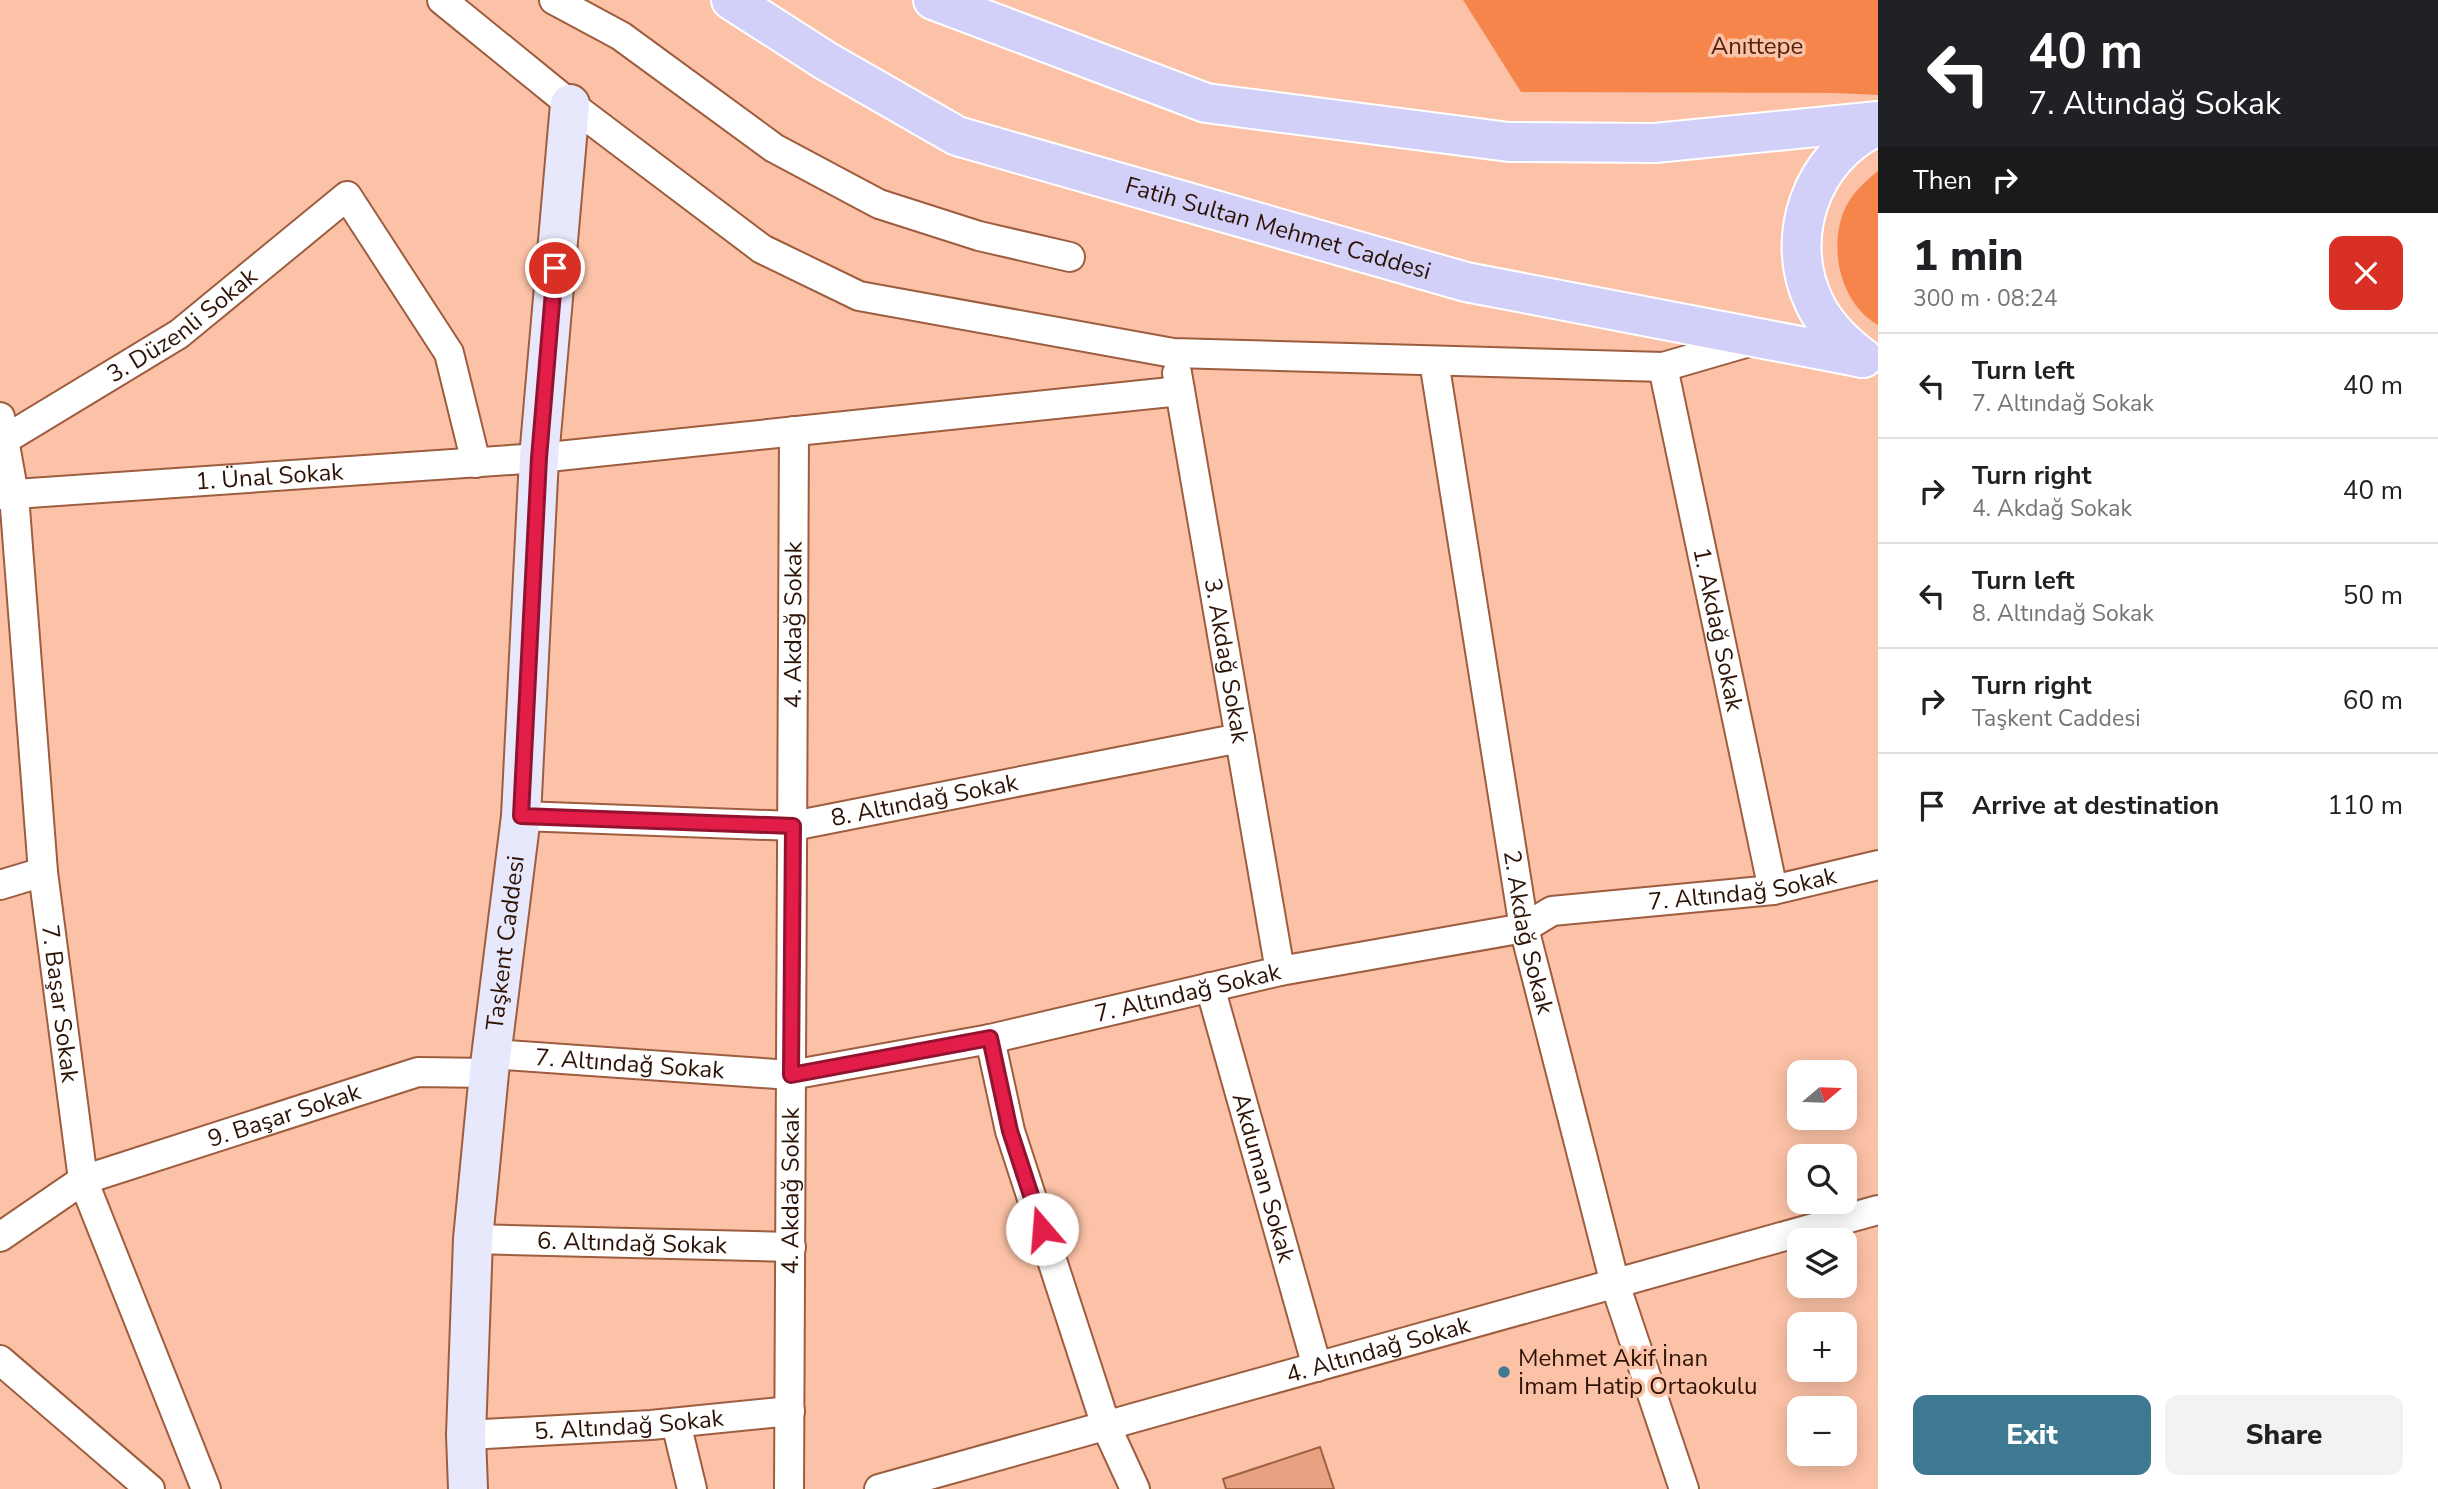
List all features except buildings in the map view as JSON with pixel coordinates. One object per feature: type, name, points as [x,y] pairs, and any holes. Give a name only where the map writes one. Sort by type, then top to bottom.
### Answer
[{"type":"main road","name":"Fatih Sultan Mehmet Caddesi","points":[[731,0],[826,61],[957,136],[1466,282],[1870,361]]},
{"type":"main road","points":[[933,0],[1206,103],[1509,142],[1655,143],[1878,123]]},
{"type":"main road","points":[[1870,361],[1843,342],[1826,324],[1805,279],[1801,254],[1807,205],[1817,182],[1831,161],[1848,144],[1878,123]]},
{"type":"street","points":[[442,0],[570,104],[762,249],[859,296],[1173,353],[1663,367],[1762,338]]},
{"type":"street","points":[[554,0],[621,36],[774,148],[879,204],[978,236],[1070,257]]},
{"type":"street","name":"Taşkent Caddesi","points":[[468,1489],[466,1435],[473,1239],[521,816],[539,458],[570,104]]},
{"type":"street","name":"3. Düzenli Sokak","points":[[2,428],[179,334],[347,196],[449,353],[477,463]]},
{"type":"street","name":"3. Akdağ Sokak","points":[[1173,353],[1280,971]]},
{"type":"street","name":"2. Akdağ Sokak","points":[[1434,361],[1524,928],[1615,1284],[1684,1489]]},
{"type":"street","name":"1. Akdağ Sokak","points":[[1663,367],[1773,890]]},
{"type":"street","name":"1. Ünal Sokak","points":[[7,495],[539,458],[1180,391]]},
{"type":"street","name":"7. Başar Sokak","points":[[2,428],[43,872],[83,1180],[206,1489]]},
{"type":"street","name":"4. Akdağ Sokak","points":[[789,1489],[794,431]]},
{"type":"street","name":"8. Altındağ Sokak","points":[[521,816],[793,826],[1240,738]]},
{"type":"street","name":"7. Altındağ Sokak","points":[[491,1064],[791,1075],[990,1038],[1280,971],[1524,928],[1552,911],[1773,890],[1878,865]]},
{"type":"street","points":[[0,885],[43,872]]},
{"type":"street","name":"Akduman Sokak","points":[[1210,987],[1317,1367]]},
{"type":"street","points":[[990,1038],[1010,1131],[1105,1426],[1135,1489]]},
{"type":"street","name":"9. Başar Sokak","points":[[0,1237],[83,1180],[418,1072],[491,1064]]},
{"type":"street","name":"4. Altındağ Sokak","points":[[879,1489],[921,1483],[1105,1426],[1878,1210]]},
{"type":"street","name":"6. Altındağ Sokak","points":[[473,1239],[791,1247]]},
{"type":"street","points":[[0,1360],[150,1489]]},
{"type":"street","name":"5. Altındağ Sokak","points":[[466,1435],[676,1423],[790,1411]]},
{"type":"street","points":[[676,1423],[692,1489]]},
{"type":"green space","name":"Anıttepe","points":[[1463,0],[1878,0],[1878,95],[1521,92]]},
{"type":"green space","points":[[1878,171],[1878,325],[1865,316],[1847,290],[1841,275],[1837,244],[1843,213],[1849,200]]},
{"type":"place","name":"Mehmet Akif İnan İmam Hatip Ortaokulu","points":[[1504,1372]]},
{"type":"route","points":[[555,268],[539,458],[521,816],[793,826],[791,1075],[990,1038],[1010,1131],[1042,1229]]}]
